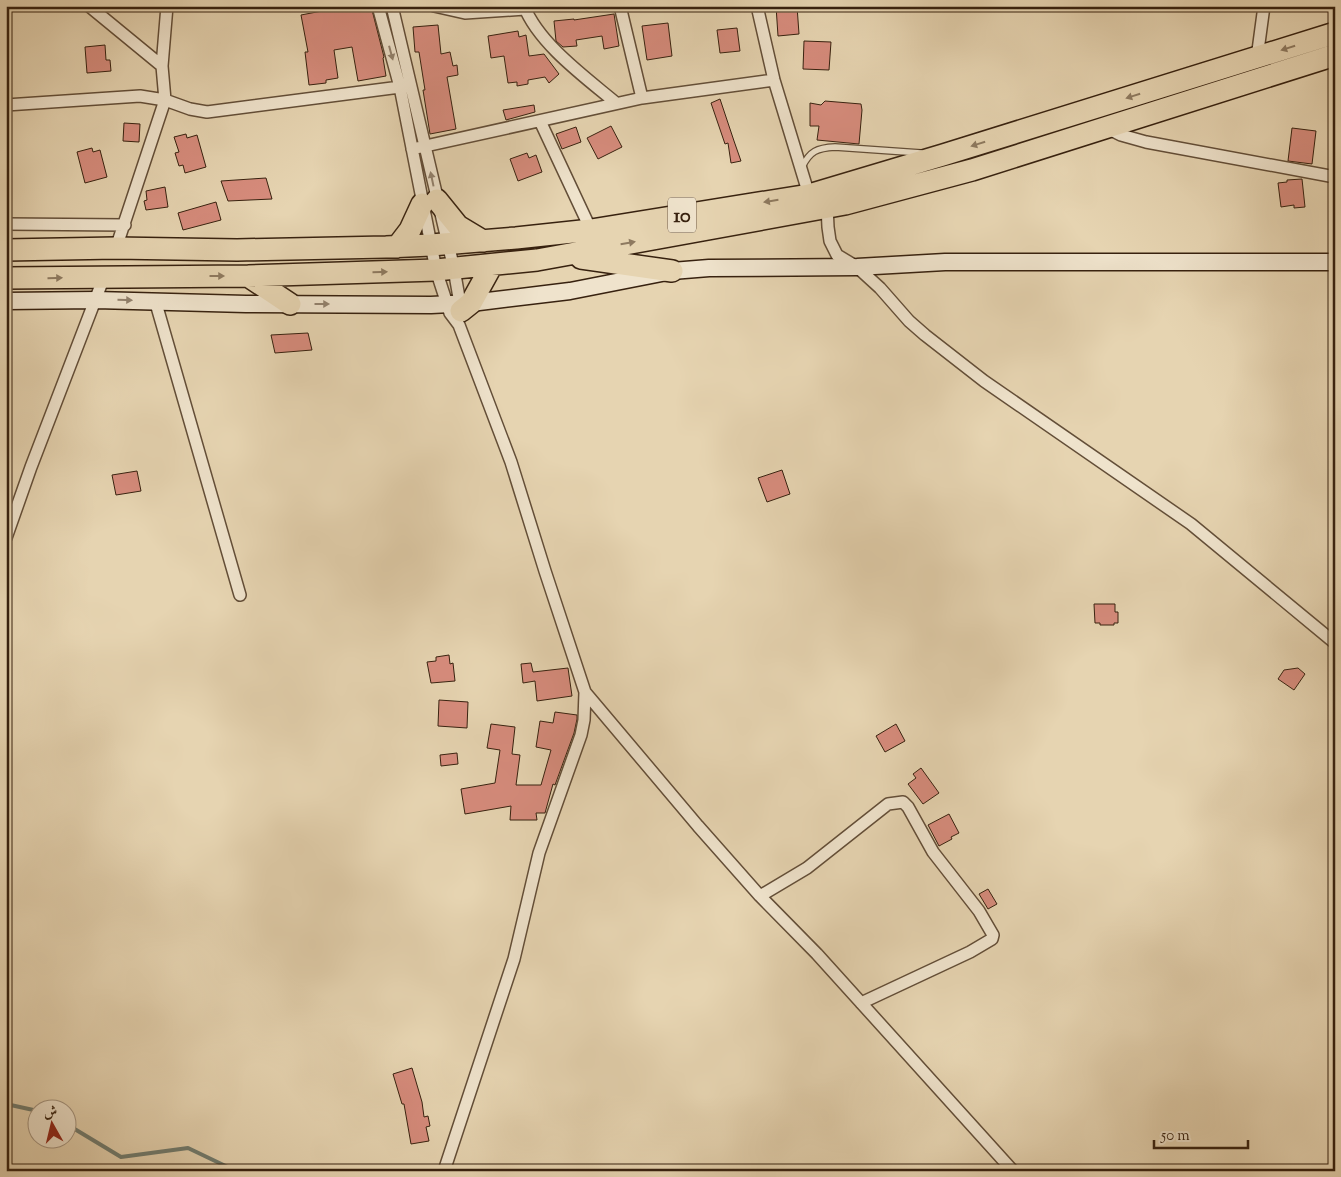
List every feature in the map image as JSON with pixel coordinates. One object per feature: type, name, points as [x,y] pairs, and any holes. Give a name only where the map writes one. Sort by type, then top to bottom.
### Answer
[{"type":"highway","name":"10","points":[[6,250],[116,248],[237,250],[397,247],[483,241],[591,230],[809,195],[1335,33]]},
{"type":"highway","name":"10","points":[[6,278],[248,276],[445,269],[492,266],[561,256],[845,204],[972,170],[1335,55]]},
{"type":"highway","points":[[397,247],[429,202],[458,226],[483,241]]},
{"type":"highway","points":[[561,256],[672,271]]},
{"type":"highway","points":[[460,309],[492,266]]},
{"type":"highway","points":[[248,276],[290,304]]},
{"type":"street","points":[[89,6],[162,66]]},
{"type":"street","points":[[116,248],[165,100],[162,66],[167,6]]},
{"type":"street","points":[[378,6],[400,87],[412,149],[429,202],[445,269],[511,462],[585,692],[584,720],[581,735],[541,844],[509,976],[444,1171]]},
{"type":"street","points":[[392,6],[425,146],[429,202],[445,269],[460,309]]},
{"type":"street","points":[[434,6],[453,12],[465,13],[524,8],[538,32],[555,50],[616,103]]},
{"type":"street","points":[[620,6],[642,98]]},
{"type":"street","points":[[757,6],[774,80],[809,195]]},
{"type":"street","points":[[1257,58],[1264,6]]},
{"type":"street","points":[[412,149],[642,98],[774,80]]},
{"type":"street","points":[[6,105],[140,96],[165,100],[190,109],[207,112],[400,87]]},
{"type":"street","points":[[540,121],[591,230]]},
{"type":"street","points":[[1106,128],[1121,135],[1146,142],[1335,177]]},
{"type":"street","points":[[827,206],[828,227],[834,250],[841,258],[857,267],[880,288],[909,321],[952,357],[1191,524],[1335,643]]},
{"type":"street","points":[[6,224],[125,225]]},
{"type":"street","points":[[6,301],[155,300],[290,304],[431,305],[460,309],[570,291],[672,271],[737,267],[857,267],[955,262],[1335,262]]},
{"type":"street","points":[[6,538],[31,467],[104,277]]},
{"type":"street","points":[[155,300],[240,595]]},
{"type":"street","points":[[585,692],[760,896],[817,954],[1013,1171]]},
{"type":"street","points":[[760,896],[807,868],[888,804],[903,802],[908,806],[934,852],[979,911],[992,935],[992,939],[970,952],[861,1003]]},
{"type":"lane","points":[[801,168],[807,157],[822,147],[943,155]]},
{"type":"building","points":[[348,6],[371,6],[384,57],[386,76],[358,81],[352,47],[334,50],[338,78],[326,80],[326,83],[309,85],[305,52],[308,52],[301,15]]},
{"type":"building","points":[[776,6],[797,6],[799,34],[778,36]]},
{"type":"building","points":[[614,14],[619,46],[604,49],[602,36],[576,40],[577,46],[563,47],[556,41],[554,21]]},
{"type":"building","points":[[668,23],[672,56],[647,60],[642,26]]},
{"type":"building","points":[[438,25],[441,54],[450,52],[453,66],[457,65],[458,75],[447,77],[456,129],[430,134],[419,52],[415,52],[413,27]]},
{"type":"building","points":[[737,28],[740,51],[720,53],[717,30]]},
{"type":"building","points":[[518,31],[519,37],[526,35],[529,56],[544,54],[559,74],[549,83],[545,77],[528,80],[528,84],[517,86],[517,82],[508,83],[504,56],[491,58],[488,36]]},
{"type":"building","points":[[804,41],[831,42],[829,70],[803,69]]},
{"type":"building","points":[[105,45],[106,60],[110,60],[111,71],[87,73],[85,47]]},
{"type":"building","points":[[720,99],[741,161],[731,163],[728,143],[725,144],[711,103]]},
{"type":"building","points":[[825,101],[861,104],[859,144],[817,140],[819,126],[810,126],[810,103],[821,105]]},
{"type":"building","points":[[534,105],[535,112],[506,120],[503,110]]},
{"type":"building","points":[[124,123],[140,124],[139,142],[123,141]]},
{"type":"building","points":[[611,126],[622,147],[598,159],[587,138]]},
{"type":"building","points":[[576,127],[581,142],[562,149],[556,134]]},
{"type":"building","points":[[1292,128],[1316,131],[1312,164],[1288,161]]},
{"type":"building","points":[[186,134],[187,138],[197,135],[206,167],[185,173],[183,165],[179,166],[175,153],[179,152],[174,137]]},
{"type":"building","points":[[92,148],[93,152],[100,150],[107,177],[85,183],[77,152]]},
{"type":"building","points":[[527,153],[529,158],[536,155],[542,172],[518,181],[510,159]]},
{"type":"building","points":[[266,178],[272,199],[228,201],[221,181]]},
{"type":"building","points":[[1302,179],[1305,207],[1294,208],[1294,205],[1281,207],[1278,183]]},
{"type":"building","points":[[165,187],[168,207],[146,210],[144,201],[147,200],[146,191]]},
{"type":"building","points":[[216,202],[221,220],[183,230],[178,213]]},
{"type":"building","points":[[308,333],[312,350],[275,353],[271,335]]},
{"type":"building","points":[[782,470],[790,494],[767,502],[758,478]]},
{"type":"building","points":[[137,471],[141,491],[116,495],[112,475]]},
{"type":"building","points":[[1094,604],[1115,604],[1115,612],[1118,612],[1118,623],[1114,623],[1114,625],[1100,625],[1100,623],[1095,623]]},
{"type":"building","points":[[449,655],[450,664],[453,663],[455,681],[431,683],[427,662],[436,661],[436,657]]},
{"type":"building","points":[[531,663],[533,672],[568,668],[572,696],[537,701],[535,681],[523,683],[521,664]]},
{"type":"building","points":[[1298,668],[1305,674],[1294,690],[1278,679],[1284,670]]},
{"type":"building","points":[[439,700],[468,702],[467,728],[438,726]]},
{"type":"building","points":[[555,712],[577,715],[577,719],[574,733],[555,785],[553,784],[545,813],[536,813],[537,820],[510,820],[511,806],[465,814],[461,789],[495,783],[500,750],[487,748],[491,724],[515,727],[512,754],[520,755],[516,785],[541,785],[551,750],[536,747],[540,721],[553,723]]},
{"type":"building","points":[[896,724],[905,741],[885,752],[876,736]]},
{"type":"building","points":[[457,753],[458,764],[441,766],[440,755]]},
{"type":"building","points":[[921,768],[939,793],[923,804],[908,784],[916,778],[913,774]]},
{"type":"building","points":[[949,814],[959,833],[939,846],[928,825]]},
{"type":"building","points":[[988,889],[997,904],[988,909],[979,894]]},
{"type":"building","points":[[412,1068],[422,1102],[424,1117],[428,1116],[430,1126],[426,1127],[429,1141],[411,1144],[404,1104],[402,1104],[393,1074]]},
{"type":"waterway","points":[[6,1104],[28,1109]]},
{"type":"waterway","points":[[78,1131],[121,1157],[188,1148],[236,1171]]}]
